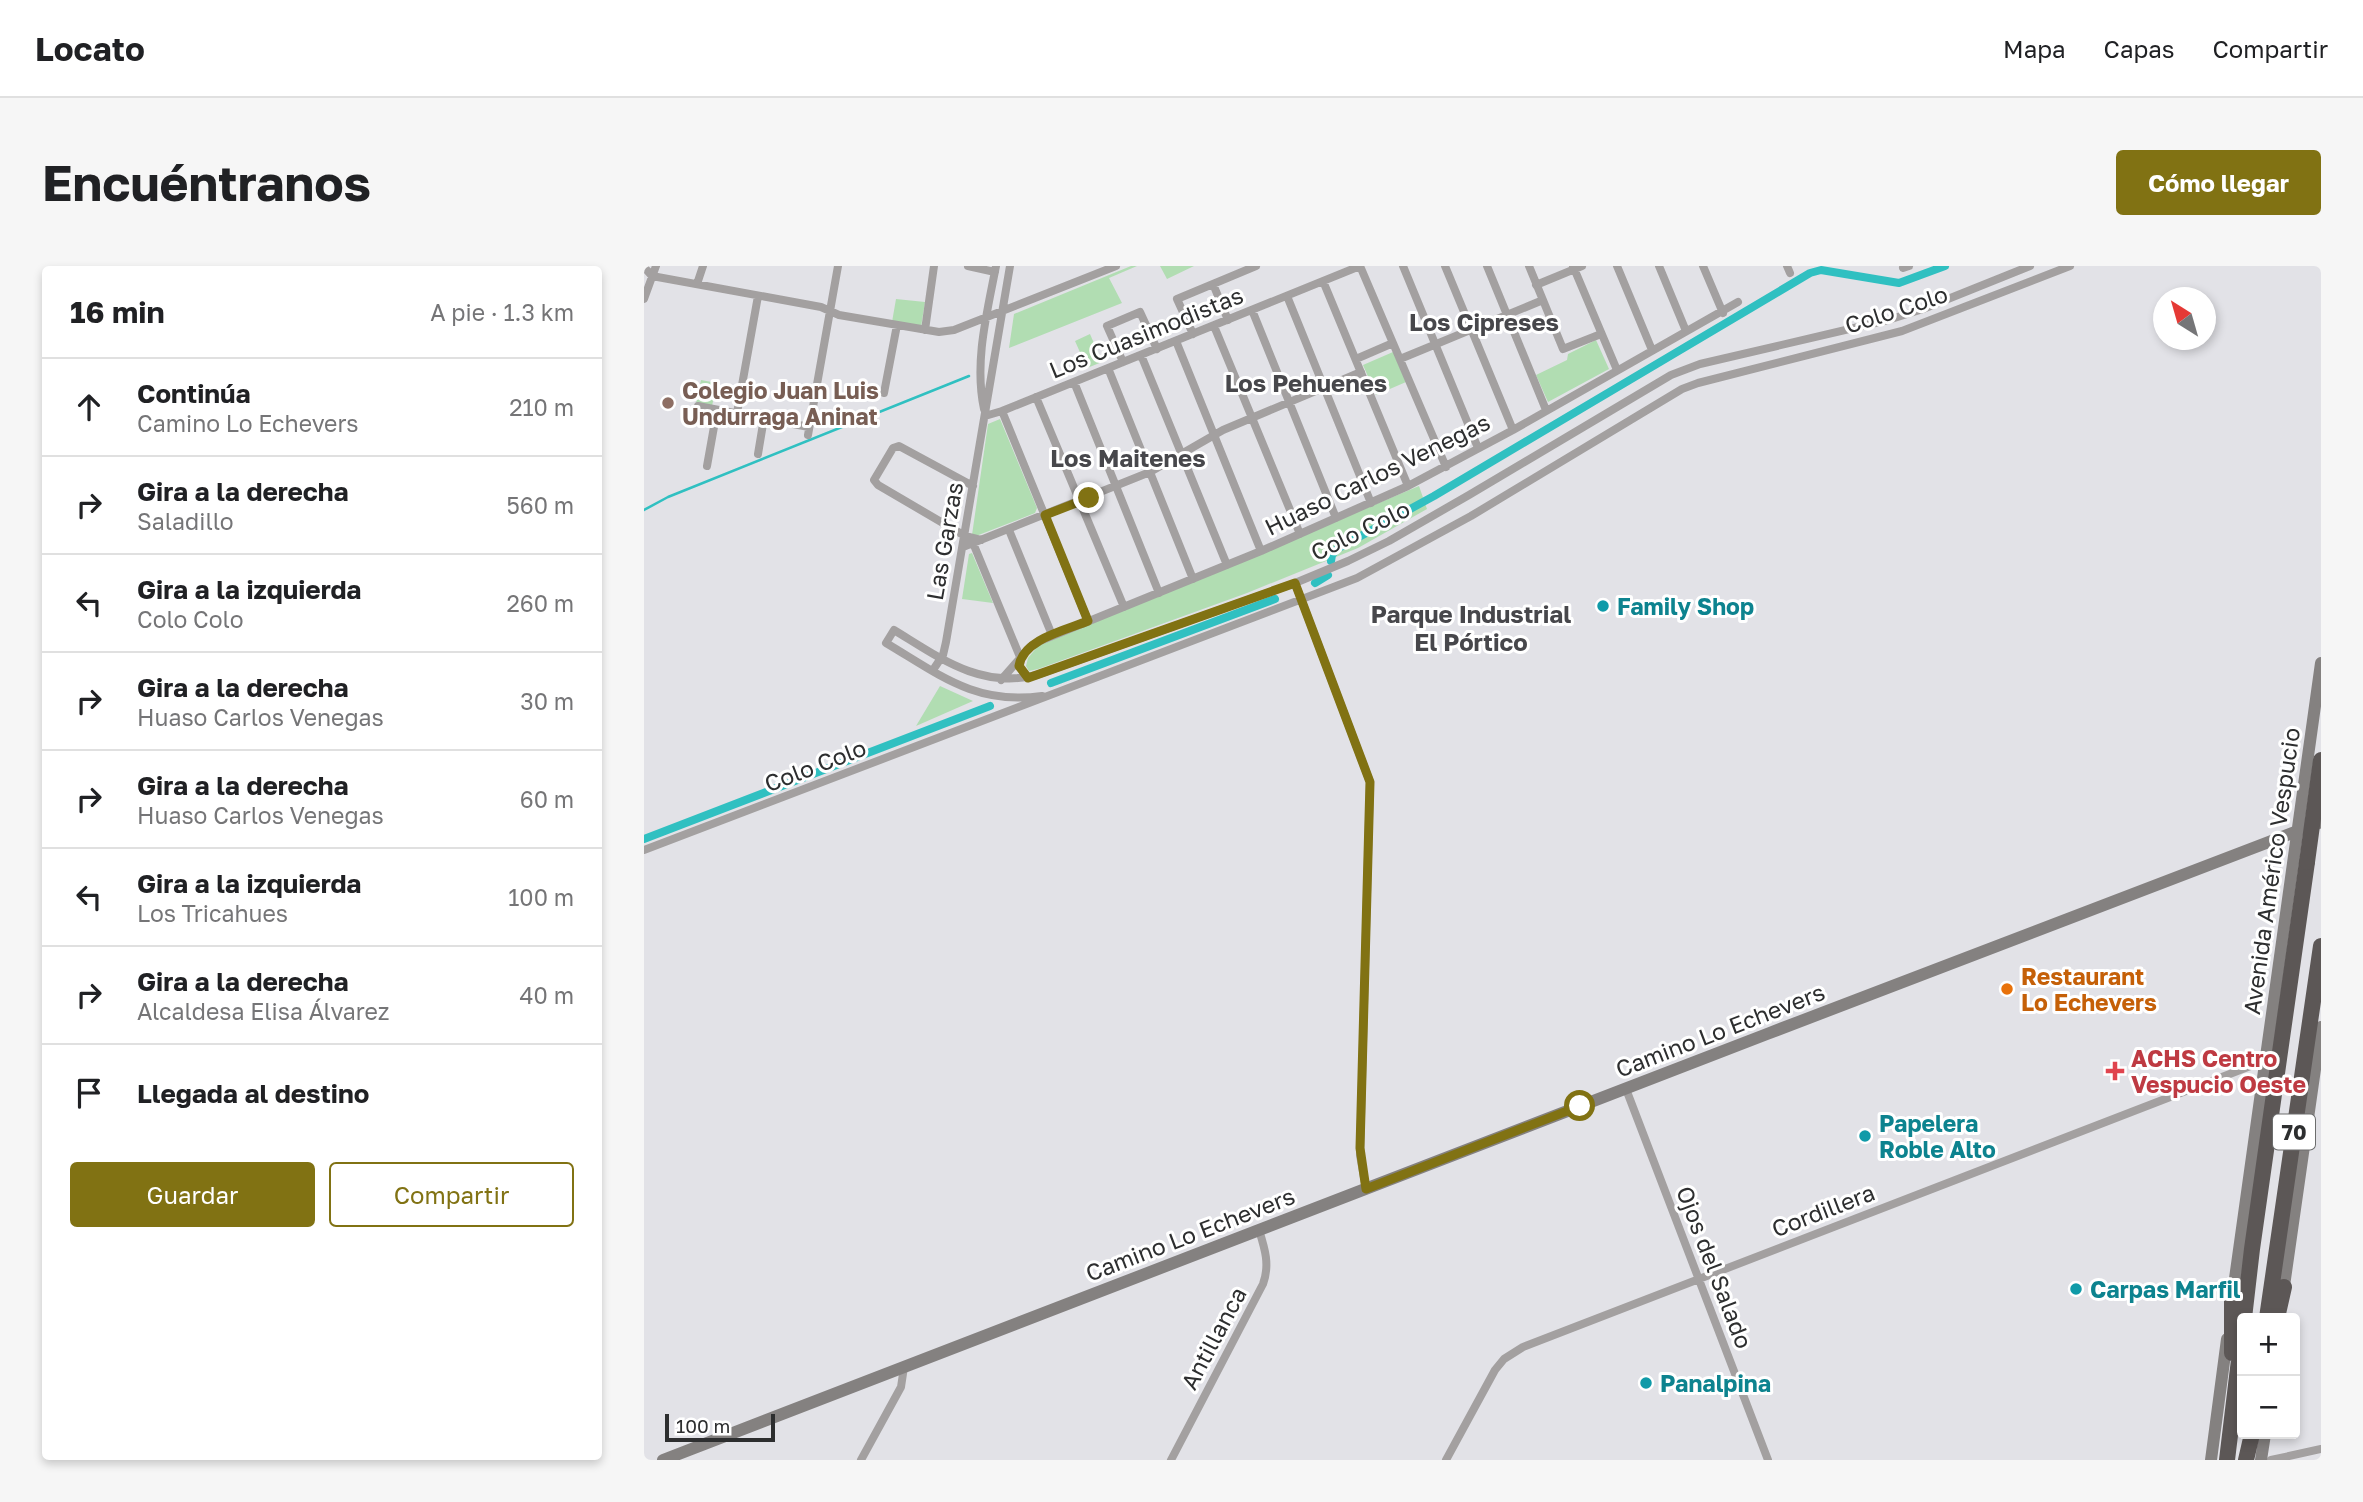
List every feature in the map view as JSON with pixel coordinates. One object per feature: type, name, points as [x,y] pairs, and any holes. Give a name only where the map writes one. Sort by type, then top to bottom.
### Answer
[{"type":"highway","name":"70","points":[[2245,1313],[2301,856],[2321,760]]},
{"type":"highway","name":"70","points":[[2268,1313],[2321,946]]},
{"type":"highway","points":[[2280,1313],[2284,1287]]},
{"type":"highway","points":[[2232,1299],[2235,1402]]},
{"type":"highway","points":[[2227,1460],[2238,1376]]},
{"type":"highway","points":[[2246,1460],[2250,1439]]},
{"type":"main road","name":"Avenida Américo Vespucio","points":[[2211,1460],[2266,1060],[2301,856],[2298,832],[2321,663]]},
{"type":"main road","points":[[2306,777],[2321,774]]},
{"type":"main road","points":[[2302,805],[2321,798]]},
{"type":"main road","name":"Camino Lo Echevers","points":[[663,1460],[2321,822]]},
{"type":"main road","points":[[2277,840],[2287,843],[2301,856],[2321,838]]},
{"type":"main road","points":[[2284,1287],[2321,1032]]},
{"type":"main road","points":[[2261,1460],[2264,1439]]},
{"type":"street","points":[[644,299],[656,266]]},
{"type":"street","points":[[697,285],[703,266]]},
{"type":"street","points":[[698,406],[764,418],[809,431],[838,266]]},
{"type":"street","points":[[925,330],[934,266]]},
{"type":"street","points":[[968,266],[995,269]]},
{"type":"street","name":"Las Garzas","points":[[933,670],[941,658],[946,642],[1010,266]]},
{"type":"street","points":[[644,267],[652,276],[821,307],[838,315],[925,330],[949,331],[1116,266]]},
{"type":"street","points":[[1193,334],[1177,299],[1256,266]]},
{"type":"street","points":[[1360,266],[1446,467]]},
{"type":"street","name":"Los Cuasimodistas","points":[[985,416],[1360,266]]},
{"type":"street","points":[[1403,266],[1478,448]]},
{"type":"street","points":[[1445,266],[1513,430]]},
{"type":"street","points":[[1487,266],[1546,410]]},
{"type":"street","points":[[1529,266],[1563,349],[1601,334]]},
{"type":"street","points":[[1617,266],[1652,350]]},
{"type":"street","points":[[1659,266],[1686,331]]},
{"type":"street","points":[[1703,266],[1723,313]]},
{"type":"street","name":"Colo Colo","points":[[1056,694],[1023,698],[996,697],[967,689],[886,643],[894,630],[968,673],[1001,680],[1028,678],[1295,583],[1389,541],[1671,375],[1700,364],[1888,320],[2030,266]]},
{"type":"street","name":"Colo Colo","points":[[644,850],[1357,578],[1471,516],[1682,389],[1902,331],[2070,266]]},
{"type":"street","points":[[1536,285],[1576,267],[1617,370]]},
{"type":"street","name":"Las Garzas","points":[[985,416],[980,385],[986,318],[995,269]]},
{"type":"street","points":[[1323,281],[1408,485]]},
{"type":"street","points":[[1985,300],[1984,291],[1988,283]]},
{"type":"street","points":[[1213,284],[1228,320]]},
{"type":"street","points":[[737,413],[758,296]]},
{"type":"street","points":[[1287,296],[1371,503]]},
{"type":"street","points":[[1400,359],[1543,300]]},
{"type":"street","name":"Huaso Carlos Venegas","points":[[1001,680],[1031,646],[1052,635],[1261,551],[1446,467],[1686,331],[1723,313],[1738,302]]},
{"type":"street","points":[[1252,310],[1336,518]]},
{"type":"street","points":[[1124,362],[1107,326],[1140,312],[1157,349]]},
{"type":"street","points":[[884,393],[897,325]]},
{"type":"street","points":[[1214,326],[1300,534]]},
{"type":"street","name":"Colo Colo","points":[[1814,337],[1818,352]]},
{"type":"street","points":[[1176,341],[1261,551]]},
{"type":"street","points":[[1801,341],[1804,356]]},
{"type":"street","points":[[1356,359],[1393,343]]},
{"type":"street","points":[[1141,355],[1227,565]]},
{"type":"street","points":[[1108,368],[1193,579]]},
{"type":"street","points":[[963,547],[1150,472],[1215,434],[1361,372]]},
{"type":"street","points":[[1074,382],[1159,593]]},
{"type":"street","points":[[1036,397],[1124,607]]},
{"type":"street","points":[[707,466],[717,410]]},
{"type":"street","points":[[1002,411],[1088,621]]},
{"type":"street","points":[[758,454],[764,418]]},
{"type":"street","points":[[973,486],[899,446],[893,448],[875,477],[876,483],[977,542],[1020,657],[1019,666],[1028,678]]},
{"type":"street","points":[[1474,493],[1483,509]]},
{"type":"street","points":[[1461,500],[1471,516]]},
{"type":"street","points":[[1009,530],[1052,635]]},
{"type":"street","points":[[1295,583],[1370,782],[1360,1148],[1366,1189]]},
{"type":"street","points":[[996,697],[1000,715]]},
{"type":"street","name":"Cordillera","points":[[1446,1460],[1491,1375],[1510,1354],[1523,1347],[2266,1060]]},
{"type":"street","name":"Ojos del Salado","points":[[1626,1088],[1768,1460]]},
{"type":"street","name":"Antillanca","points":[[1171,1460],[1263,1284],[1267,1255],[1259,1230]]},
{"type":"street","points":[[861,1460],[901,1387],[904,1367]]},
{"type":"street","points":[[2272,1460],[2321,1449]]},
{"type":"green space","points":[[1131,266],[1137,266],[1109,278],[1122,303],[1009,348],[1014,314]]},
{"type":"green space","points":[[1160,266],[1194,266],[1167,279]]},
{"type":"green space","points":[[896,299],[925,302],[921,327],[892,322]]},
{"type":"green space","points":[[1090,334],[1102,362],[1087,368],[1075,341]]},
{"type":"green space","points":[[1596,340],[1609,369],[1548,402],[1536,375],[1567,360],[1568,354]]},
{"type":"green space","points":[[1393,352],[1406,382],[1376,395],[1363,365]]},
{"type":"green space","points":[[701,380],[717,383],[712,406],[696,403]]},
{"type":"green space","points":[[1000,419],[1037,508],[1035,513],[976,536],[972,535],[988,424]]},
{"type":"green space","points":[[1419,486],[1427,509],[1358,548],[1247,593],[1038,669],[1029,671],[1026,666],[1028,658],[1038,646]]},
{"type":"green space","points":[[972,553],[993,603],[962,599],[969,554]]},
{"type":"green space","points":[[940,686],[973,701],[916,726]]},
{"type":"waterway","points":[[1331,561],[1337,549],[1434,496],[1810,273],[1821,270],[1899,283],[1945,266]]},
{"type":"waterway","points":[[644,510],[668,497],[969,376]]},
{"type":"waterway","points":[[1315,583],[1328,575]]},
{"type":"waterway","points":[[1051,683],[1275,599]]},
{"type":"waterway","points":[[644,839],[990,706]]},
{"type":"place","name":"Colegio Juan Luis Undurraga Aninat","points":[[668,403]]},
{"type":"place","name":"Family Shop","points":[[1603,606]]},
{"type":"place","name":"Restaurant Lo Echevers","points":[[2007,989]]},
{"type":"place","name":"ACHS Centro Vespucio Oeste","points":[[2115,1071]]},
{"type":"place","name":"Papelera Roble Alto","points":[[1865,1136]]},
{"type":"place","name":"Carpas Marfil","points":[[2076,1289]]},
{"type":"place","name":"Panalpina","points":[[1646,1383]]},
{"type":"district","name":"Los Cipreses","points":[[1484,321]]},
{"type":"district","name":"Los Pehuenes","points":[[1306,382]]},
{"type":"district","name":"Los Maitenes","points":[[1128,457]]},
{"type":"district","name":"Parque Industrial El Pórtico","points":[[1471,627]]},
{"type":"route","points":[[1089,498],[1045,515],[1088,621],[1030,647],[1020,657],[1019,666],[1028,678],[1295,583],[1370,782],[1360,1148],[1366,1189],[1580,1106]]}]
